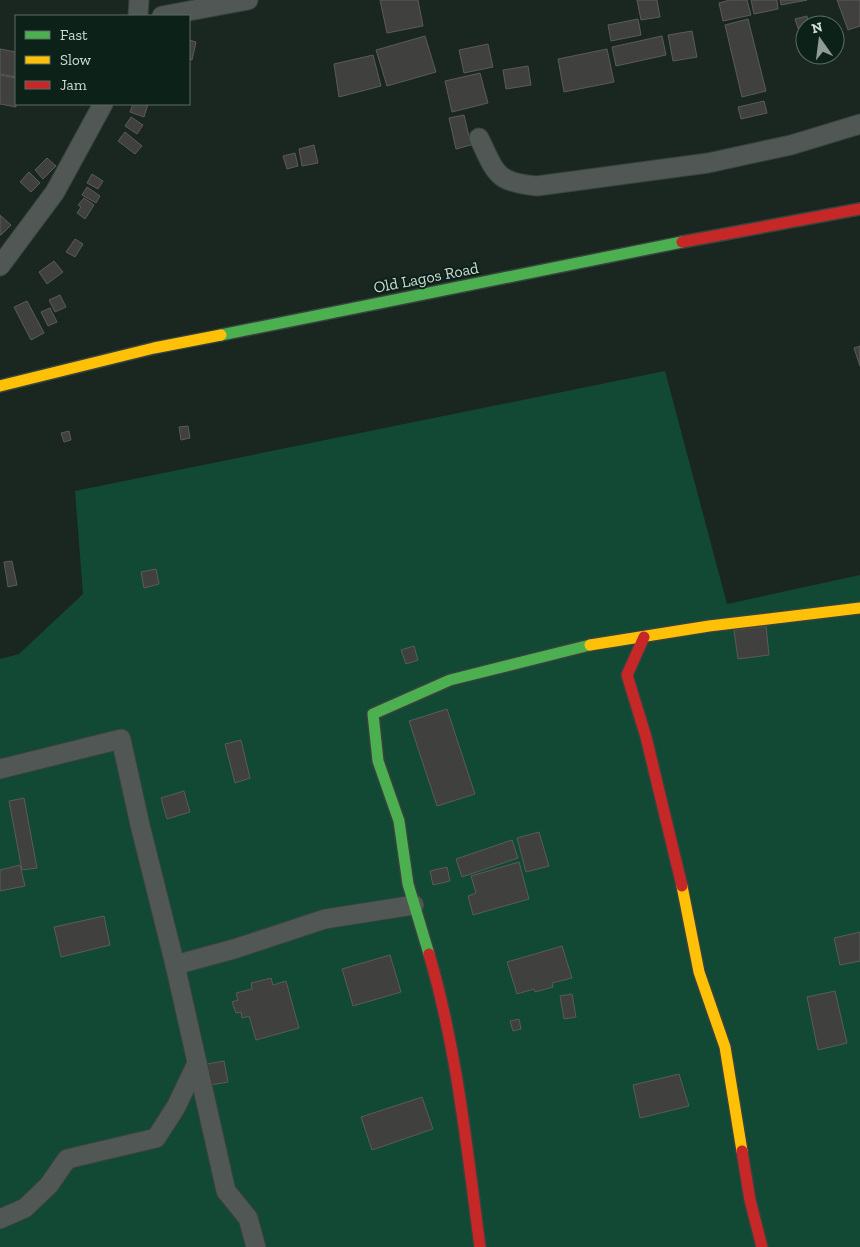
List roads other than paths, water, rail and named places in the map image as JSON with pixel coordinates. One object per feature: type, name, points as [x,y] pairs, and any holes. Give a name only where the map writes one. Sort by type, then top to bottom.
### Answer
[{"type":"street","points":[[138,15],[139,0]]},
{"type":"street","points":[[167,15],[248,0]]},
{"type":"street","points":[[0,266],[55,192],[102,105]]},
{"type":"street","points":[[479,138],[497,173],[514,184],[537,186],[708,163],[791,145],[860,124]]},
{"type":"street","name":"Old Lagos Road","points":[[0,386],[154,348],[701,238],[860,209]]},
{"type":"street","points":[[480,1247],[462,1116],[441,996],[408,884],[399,821],[378,761],[373,714],[450,680],[597,643],[709,626],[860,608]]},
{"type":"street","points":[[644,637],[627,675],[646,737],[676,856],[699,972],[725,1047],[750,1200],[762,1247]]},
{"type":"street","points":[[0,769],[121,739],[226,1191],[248,1218],[256,1247]]},
{"type":"street","points":[[175,965],[234,949],[325,919],[414,905]]},
{"type":"street","points":[[0,1219],[25,1208],[48,1185],[67,1159],[156,1138],[176,1107],[197,1063]]}]
